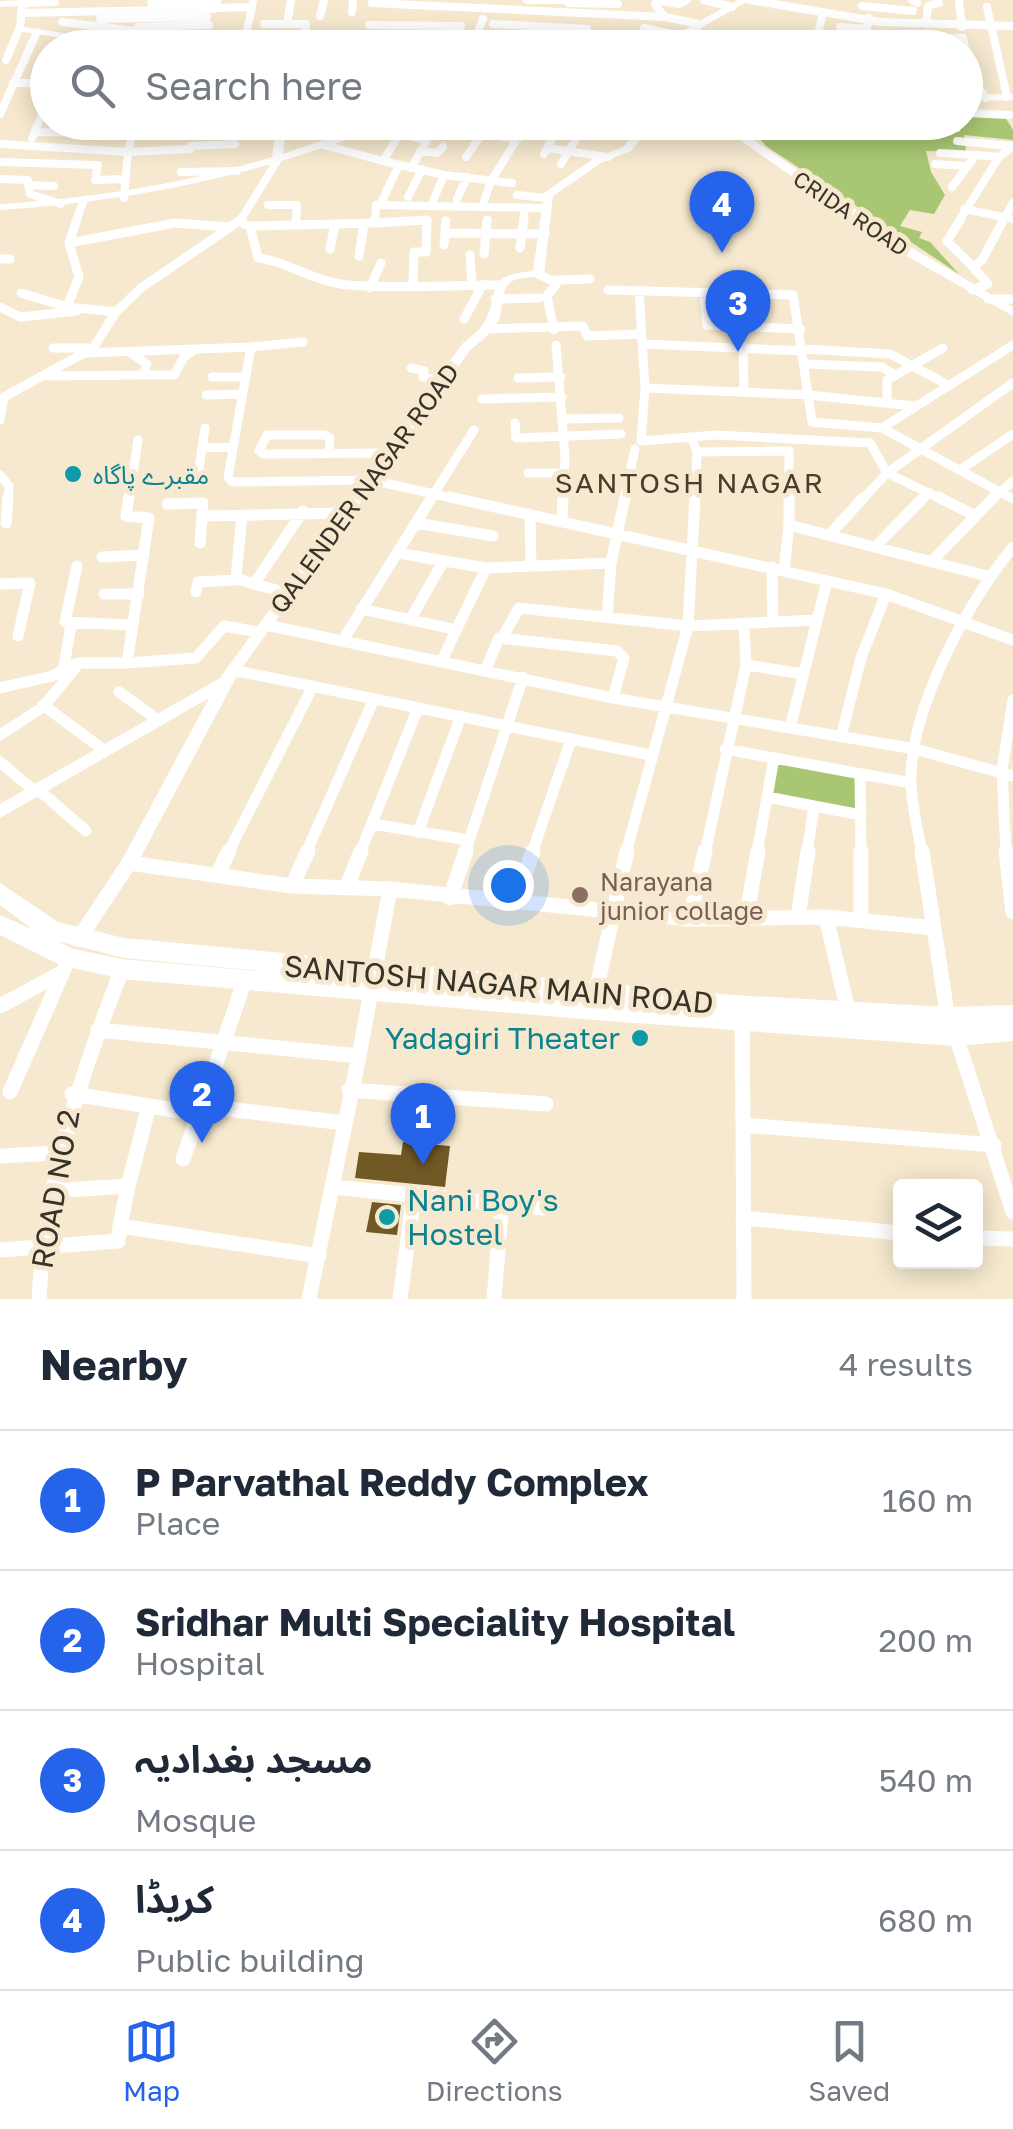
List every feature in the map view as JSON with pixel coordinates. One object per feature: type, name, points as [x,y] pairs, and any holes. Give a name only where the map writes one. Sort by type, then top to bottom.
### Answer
[{"type":"main road","points":[[704,30],[732,7],[748,0]]},
{"type":"main road","name":"CRIDA ROAD","points":[[757,140],[972,290],[1013,312]]},
{"type":"main road","name":"SANTOSH NAGAR MAIN ROAD","points":[[0,892],[50,930],[69,957]]},
{"type":"main road","name":"SANTOSH NAGAR MAIN ROAD","points":[[0,924],[69,957],[122,969],[245,980],[376,982]]},
{"type":"main road","name":"SANTOSH NAGAR MAIN ROAD","points":[[69,957],[594,1002],[742,1019],[1013,1030]]},
{"type":"main road","name":"SANTOSH NAGAR MAIN ROAD","points":[[594,1002],[848,1011],[951,1026],[1013,1016]]},
{"type":"street","points":[[287,24],[292,0]]},
{"type":"street","points":[[320,16],[324,0]]},
{"type":"street","points":[[352,12],[353,0]]},
{"type":"street","points":[[498,11],[502,0]]},
{"type":"street","points":[[528,0],[618,4]]},
{"type":"street","points":[[657,0],[678,4],[687,0]]},
{"type":"street","points":[[657,0],[665,17]]},
{"type":"street","points":[[704,0],[732,7]]},
{"type":"street","points":[[748,0],[769,8],[926,24],[1013,26]]},
{"type":"street","points":[[796,8],[808,0]]},
{"type":"street","points":[[821,30],[828,13],[840,0]]},
{"type":"street","points":[[539,30],[544,1]]},
{"type":"street","points":[[959,1],[962,27]]},
{"type":"street","points":[[0,18],[3,4],[55,2]]},
{"type":"street","points":[[366,30],[372,2],[432,3],[607,19],[665,17],[691,30]]},
{"type":"street","points":[[926,24],[928,6],[939,2]]},
{"type":"street","points":[[858,16],[862,3],[914,5]]},
{"type":"street","points":[[62,22],[115,30],[253,4],[247,30]]},
{"type":"street","points":[[22,5],[132,27]]},
{"type":"street","points":[[6,60],[19,29],[22,5]]},
{"type":"street","points":[[68,5],[132,27]]},
{"type":"street","points":[[983,115],[1012,119],[986,7]]},
{"type":"street","points":[[115,30],[214,10]]},
{"type":"street","points":[[840,27],[867,29],[870,18]]},
{"type":"street","points":[[89,19],[132,27]]},
{"type":"street","points":[[479,30],[483,19]]},
{"type":"street","points":[[911,22],[919,30]]},
{"type":"street","points":[[264,24],[306,24],[306,30]]},
{"type":"street","points":[[369,24],[461,26]]},
{"type":"street","points":[[492,24],[587,29]]},
{"type":"street","points":[[405,30],[406,25]]},
{"type":"street","points":[[644,28],[654,30]]},
{"type":"street","points":[[19,29],[30,31]]},
{"type":"street","points":[[0,114],[30,47]]},
{"type":"street","points":[[13,84],[30,84]]},
{"type":"street","points":[[983,94],[986,98],[1007,97]]},
{"type":"street","points":[[29,146],[32,140]]},
{"type":"street","points":[[88,148],[91,140]]},
{"type":"street","points":[[124,198],[131,140]]},
{"type":"street","points":[[190,149],[192,140]]},
{"type":"street","points":[[0,420],[2,398],[89,350],[116,312],[192,250],[240,225],[277,162],[279,140]]},
{"type":"street","points":[[0,208],[124,198],[277,162],[338,140]]},
{"type":"street","points":[[382,161],[396,140]]},
{"type":"street","points":[[410,168],[427,140]]},
{"type":"street","points":[[466,156],[478,140]]},
{"type":"street","points":[[482,207],[491,180],[517,140]]},
{"type":"street","points":[[551,140],[546,151],[568,150],[608,157]]},
{"type":"street","points":[[561,164],[575,140]]},
{"type":"street","points":[[359,256],[376,205],[525,208],[546,203],[571,177],[627,149],[635,140]]},
{"type":"street","points":[[935,140],[939,152],[999,157]]},
{"type":"street","points":[[958,142],[1013,146]]},
{"type":"street","points":[[0,144],[128,152],[230,147]]},
{"type":"street","points":[[324,145],[444,175],[512,183]]},
{"type":"street","points":[[420,152],[437,153],[443,146]]},
{"type":"street","points":[[972,290],[988,284],[947,244],[964,208],[999,157],[1013,146]]},
{"type":"street","points":[[952,187],[976,155]]},
{"type":"street","points":[[0,162],[98,165],[96,180],[124,179]]},
{"type":"street","points":[[38,164],[28,183],[30,194],[63,204]]},
{"type":"street","points":[[935,164],[968,166]]},
{"type":"street","points":[[380,205],[399,165]]},
{"type":"street","points":[[408,198],[422,169]]},
{"type":"street","points":[[181,172],[237,171]]},
{"type":"street","points":[[431,206],[444,175]]},
{"type":"street","points":[[457,199],[466,177]]},
{"type":"street","points":[[0,178],[54,186]]},
{"type":"street","points":[[517,195],[546,203]]},
{"type":"street","points":[[72,309],[79,277],[70,260],[69,244],[83,202]]},
{"type":"street","points":[[973,266],[982,260],[1008,218],[1013,202]]},
{"type":"street","points":[[538,274],[546,203]]},
{"type":"street","points":[[268,205],[297,205],[296,224]]},
{"type":"street","points":[[520,248],[525,208]]},
{"type":"street","points":[[964,208],[1008,218]]},
{"type":"street","points":[[69,244],[82,243],[85,237],[140,233],[154,223],[370,224],[427,220],[426,252],[414,252],[413,286]]},
{"type":"street","points":[[484,254],[487,220]]},
{"type":"street","points":[[444,245],[446,221]]},
{"type":"street","points":[[330,249],[335,224]]},
{"type":"street","points":[[240,225],[260,259],[282,261],[304,276],[370,288],[483,284],[497,292],[539,298]]},
{"type":"street","points":[[445,233],[545,234]]},
{"type":"street","points":[[470,255],[472,284]]},
{"type":"street","points":[[370,288],[381,263]]},
{"type":"street","points":[[497,292],[511,276],[538,274],[556,280],[590,279]]},
{"type":"street","points":[[556,280],[556,289],[547,296],[561,377],[562,520]]},
{"type":"street","points":[[464,318],[483,284]]},
{"type":"street","points":[[608,290],[792,296],[801,329],[812,422],[882,428],[1013,499]]},
{"type":"street","points":[[639,290],[646,388],[641,441],[704,435],[870,443],[887,473],[974,514]]},
{"type":"street","name":"QALENDER NAGAR ROAD","points":[[0,812],[229,675],[467,346],[488,328],[497,292]]},
{"type":"street","points":[[704,293],[710,346]]},
{"type":"street","points":[[21,294],[72,309],[116,312]]},
{"type":"street","points":[[988,299],[1013,299]]},
{"type":"street","points":[[0,307],[20,317]]},
{"type":"street","points":[[0,322],[72,309]]},
{"type":"street","points":[[706,325],[801,329]]},
{"type":"street","points":[[488,328],[584,326],[587,336],[885,353],[948,385]]},
{"type":"street","points":[[53,348],[130,353],[303,342]]},
{"type":"street","points":[[882,428],[1013,345]]},
{"type":"street","points":[[251,346],[228,477],[232,482],[371,480],[886,594],[1013,640]]},
{"type":"street","points":[[43,376],[174,376],[184,357],[200,347]]},
{"type":"street","points":[[743,347],[744,392]]},
{"type":"street","points":[[888,401],[886,382],[943,348]]},
{"type":"street","points":[[1001,352],[1013,358]]},
{"type":"street","points":[[130,353],[145,361],[143,375]]},
{"type":"street","points":[[806,364],[882,367],[895,375]]},
{"type":"street","points":[[411,368],[424,370],[423,377],[442,380]]},
{"type":"street","points":[[212,377],[245,377]]},
{"type":"street","points":[[518,378],[561,377]]},
{"type":"street","points":[[831,533],[887,473],[1013,384]]},
{"type":"street","points":[[646,388],[809,395],[914,406]]},
{"type":"street","points":[[206,395],[242,394]]},
{"type":"street","points":[[482,399],[562,397]]},
{"type":"street","points":[[563,419],[619,418]]},
{"type":"street","points":[[515,423],[518,452]]},
{"type":"street","points":[[198,476],[205,428]]},
{"type":"street","points":[[343,640],[474,430]]},
{"type":"street","points":[[329,453],[330,438],[325,435],[267,434],[259,452],[329,453],[390,453]]},
{"type":"street","points":[[516,438],[621,434]]},
{"type":"street","points":[[960,470],[1013,434]]},
{"type":"street","points":[[752,437],[753,453]]},
{"type":"street","points":[[594,1002],[610,912],[688,626],[697,452],[692,439]]},
{"type":"street","points":[[127,663],[149,517],[126,517],[138,440]]},
{"type":"street","points":[[202,448],[233,448]]},
{"type":"street","points":[[606,617],[611,563],[635,449]]},
{"type":"street","points":[[697,452],[789,451],[789,525],[778,569],[772,622]]},
{"type":"street","points":[[528,473],[564,473]]},
{"type":"street","points":[[0,475],[9,486],[6,523]]},
{"type":"street","points":[[931,562],[974,514],[1013,481]]},
{"type":"street","points":[[875,547],[928,492]]},
{"type":"street","points":[[167,504],[201,503],[204,516],[200,543]]},
{"type":"street","points":[[254,584],[304,511]]},
{"type":"street","points":[[204,516],[347,512]]},
{"type":"street","points":[[530,514],[531,564]]},
{"type":"street","points":[[238,580],[242,515]]},
{"type":"street","points":[[416,523],[493,536]]},
{"type":"street","points":[[789,525],[987,576]]},
{"type":"street","points":[[1013,547],[987,576],[960,620],[915,750],[910,783],[951,1026],[964,1050],[1013,1212]]},
{"type":"street","points":[[398,553],[486,568],[611,563]]},
{"type":"street","points":[[102,557],[144,555]]},
{"type":"street","points":[[410,620],[443,562]]},
{"type":"street","points":[[77,566],[64,619],[71,625],[132,625]]},
{"type":"street","points":[[442,660],[486,568]]},
{"type":"street","points":[[196,592],[198,582],[238,580],[288,593]]},
{"type":"street","points":[[790,728],[827,581]]},
{"type":"street","points":[[4,586],[30,583],[18,636]]},
{"type":"street","points":[[104,594],[139,594]]},
{"type":"street","points":[[841,737],[860,658],[886,594]]},
{"type":"street","points":[[486,671],[496,642],[502,638],[515,608],[688,626],[818,620]]},
{"type":"street","points":[[361,610],[454,629]]},
{"type":"street","points":[[690,920],[731,716],[746,665],[744,624]]},
{"type":"street","points":[[64,672],[71,625]]},
{"type":"street","points":[[1,687],[18,687],[64,672],[78,663],[196,658],[224,626],[263,628],[343,640],[613,698],[915,750],[1007,773]]},
{"type":"street","points":[[502,638],[620,652],[624,658],[613,698]]},
{"type":"street","points":[[0,735],[30,719],[68,682],[78,663]]},
{"type":"street","points":[[746,665],[804,674]]},
{"type":"street","points":[[10,1092],[43,1026],[69,957],[129,862],[229,675],[313,686],[650,755]]},
{"type":"street","points":[[450,898],[524,677]]},
{"type":"street","points":[[217,875],[313,686]]},
{"type":"street","points":[[120,692],[158,720]]},
{"type":"street","points":[[292,886],[374,699]]},
{"type":"street","points":[[1011,903],[1007,773],[1013,700]]},
{"type":"street","points":[[44,705],[105,752]]},
{"type":"street","points":[[348,886],[418,708]]},
{"type":"street","points":[[418,832],[461,716]]},
{"type":"street","points":[[515,904],[570,740]]},
{"type":"street","points":[[724,749],[910,783]]},
{"type":"street","points":[[746,918],[774,758]]},
{"type":"street","points":[[0,762],[86,831]]},
{"type":"street","points":[[860,774],[861,919]]},
{"type":"street","points":[[767,797],[860,814]]},
{"type":"street","points":[[798,917],[814,806]]},
{"type":"street","points":[[373,824],[468,840]]},
{"type":"street","points":[[129,862],[292,886],[390,889],[690,920],[861,919],[934,928]]},
{"type":"street","points":[[309,1299],[350,1090],[376,982],[390,889]]},
{"type":"street","points":[[826,918],[848,1011]]},
{"type":"street","points":[[0,1006],[69,957]]},
{"type":"street","name":"ROAD NO 2","points":[[38,1299],[39,1244],[55,1153],[72,1094],[122,969]]},
{"type":"street","points":[[183,1159],[245,980]]},
{"type":"street","points":[[742,1019],[744,1299]]},
{"type":"street","points":[[98,1030],[359,1056]]},
{"type":"street","points":[[350,1090],[546,1104]]},
{"type":"street","points":[[72,1094],[149,1106],[344,1124]]},
{"type":"street","points":[[0,1250],[39,1244],[118,1241],[149,1106]]},
{"type":"street","points":[[742,1125],[994,1145]]},
{"type":"street","points":[[0,1156],[55,1153]]},
{"type":"street","points":[[49,1191],[128,1186]]},
{"type":"street","points":[[332,1187],[544,1208]]},
{"type":"street","points":[[400,1299],[414,1193]]},
{"type":"street","points":[[494,1299],[502,1201]]},
{"type":"street","points":[[744,1218],[893,1233]]},
{"type":"street","points":[[120,1226],[319,1256]]},
{"type":"street","points":[[983,1238],[1013,1239]]},
{"type":"green space","points":[[983,111],[1002,112],[1013,130],[1013,140],[983,137]]},
{"type":"green space","points":[[761,140],[965,140],[966,152],[926,151],[931,172],[945,195],[934,214],[910,210],[900,226],[922,232],[919,238],[930,242],[959,274]]},
{"type":"green space","points":[[777,758],[858,774],[857,811],[769,796]]},
{"type":"building","points":[[403,1142],[450,1146],[445,1187],[355,1178],[359,1152],[401,1155]]},
{"type":"building","name":"Nani Boy's Hostel","points":[[372,1202],[401,1205],[397,1235],[366,1232]]},
{"type":"place","name":"کریڈا","points":[[722,253]]},
{"type":"place","name":"مسجد بغدادیہ","points":[[738,352]]},
{"type":"place","name":"مقبرے پاگاہ","points":[[73,474]]},
{"type":"place","name":"Narayana junior collage","points":[[580,895]]},
{"type":"place","name":"Yadagiri Theater","points":[[640,1038]]},
{"type":"place","name":"Sridhar Multi Speciality Hospital","points":[[202,1143]]},
{"type":"place","name":"P Parvathal Reddy Complex","points":[[423,1165]]},
{"type":"place","name":"Nani Boy's Hostel","points":[[387,1217]]},
{"type":"district","name":"SANTOSH NAGAR","points":[[690,482]]}]
